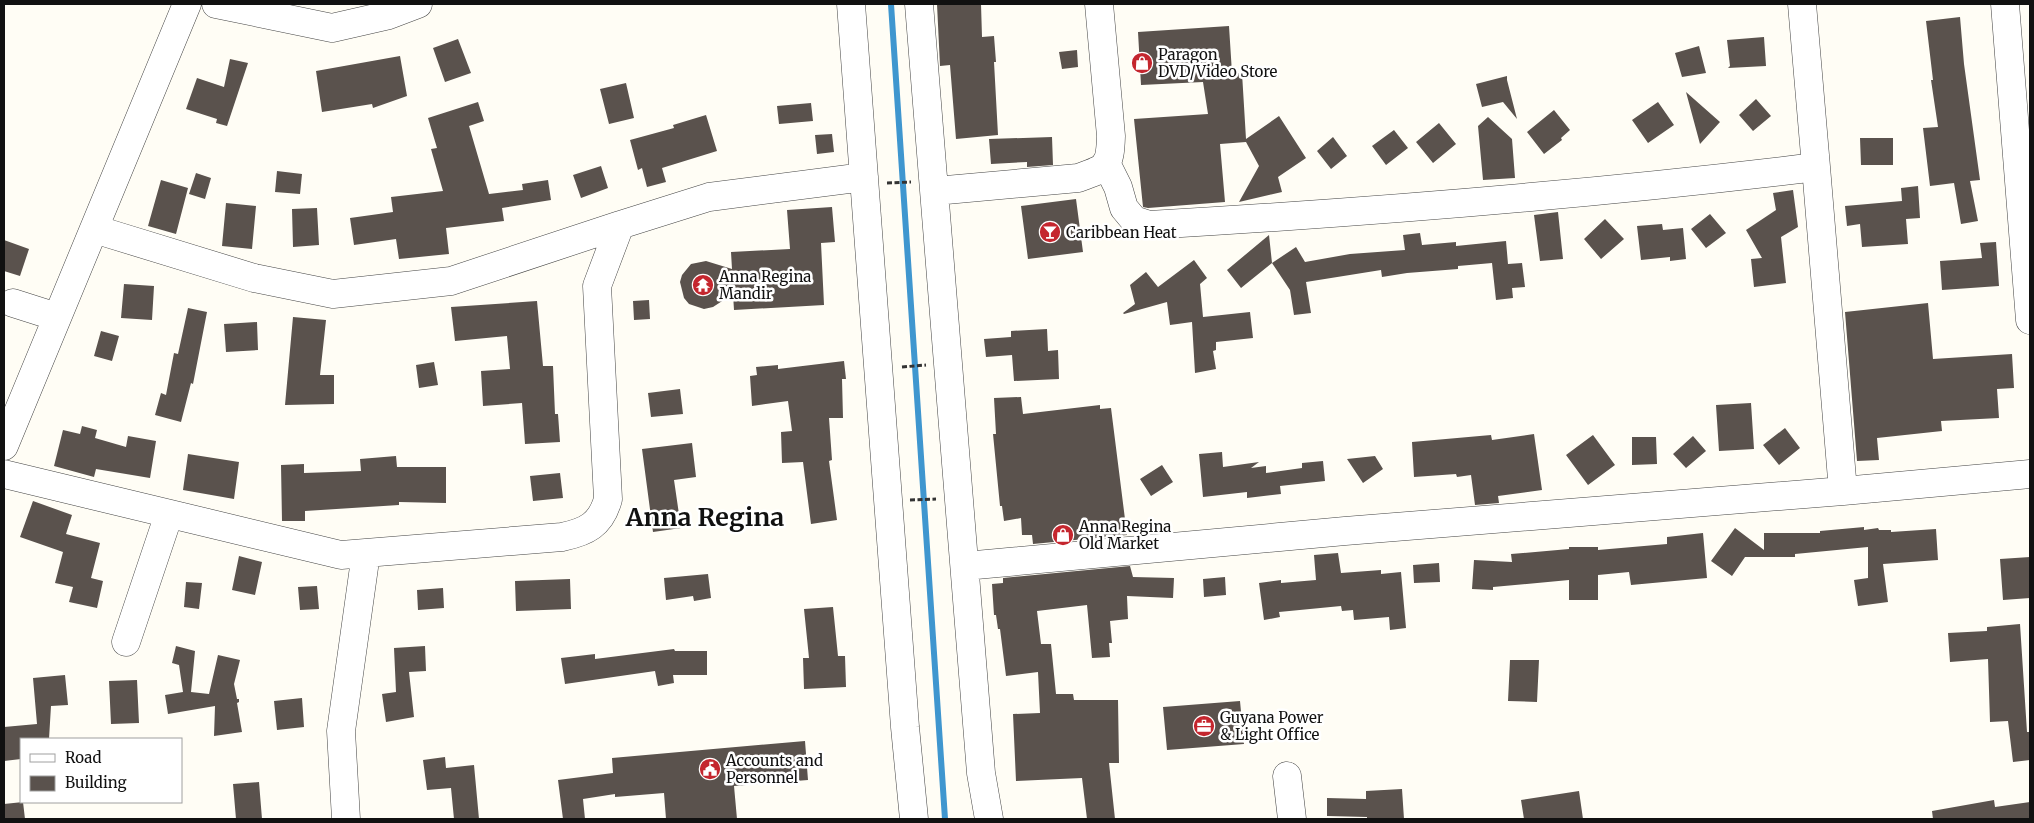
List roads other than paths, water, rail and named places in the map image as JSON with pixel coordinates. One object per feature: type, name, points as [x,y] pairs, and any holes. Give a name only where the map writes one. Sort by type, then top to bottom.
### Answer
[{"type":"street","points":[[4,446],[187,4]]},
{"type":"street","points":[[216,4],[332,28],[389,15],[418,4]]},
{"type":"street","points":[[852,4],[905,728],[914,819]]},
{"type":"street","points":[[919,4],[981,773],[988,819]]},
{"type":"street","points":[[934,186],[1078,178],[1100,170],[1110,158],[1111,136],[1099,4]]},
{"type":"street","points":[[1802,4],[1843,491]]},
{"type":"street","points":[[2005,4],[2030,320]]},
{"type":"street","points":[[1106,163],[1118,187],[1124,208],[1134,220],[1149,225],[1365,210],[1672,184],[1816,167]]},
{"type":"street","points":[[94,229],[254,278],[333,294],[451,281],[709,197],[864,180]]},
{"type":"street","points":[[4,474],[341,555],[562,537],[577,534],[590,528],[604,513],[608,499],[597,286],[620,225]]},
{"type":"street","points":[[13,303],[57,317]]},
{"type":"street","points":[[965,566],[1345,531],[2030,474]]},
{"type":"street","points":[[126,642],[169,514]]},
{"type":"street","points":[[346,819],[341,731],[366,553]]},
{"type":"street","points":[[1287,776],[1292,819]]},
{"type":"waterway","points":[[891,4],[945,819]]},
{"type":"place","name":"Paragon DVD/Video Store","points":[[1142,63]]},
{"type":"place","name":"Caribbean Heat","points":[[1050,232]]},
{"type":"place","name":"Anna Regina Mandir","points":[[703,285]]},
{"type":"place","name":"Anna Regina Old Market","points":[[1063,535]]},
{"type":"place","name":"Guyana Power & Light Office","points":[[1204,726]]},
{"type":"place","name":"Accounts and Personnel","points":[[710,769]]},
{"type":"district","name":"Anna Regina","points":[[705,517]]}]
